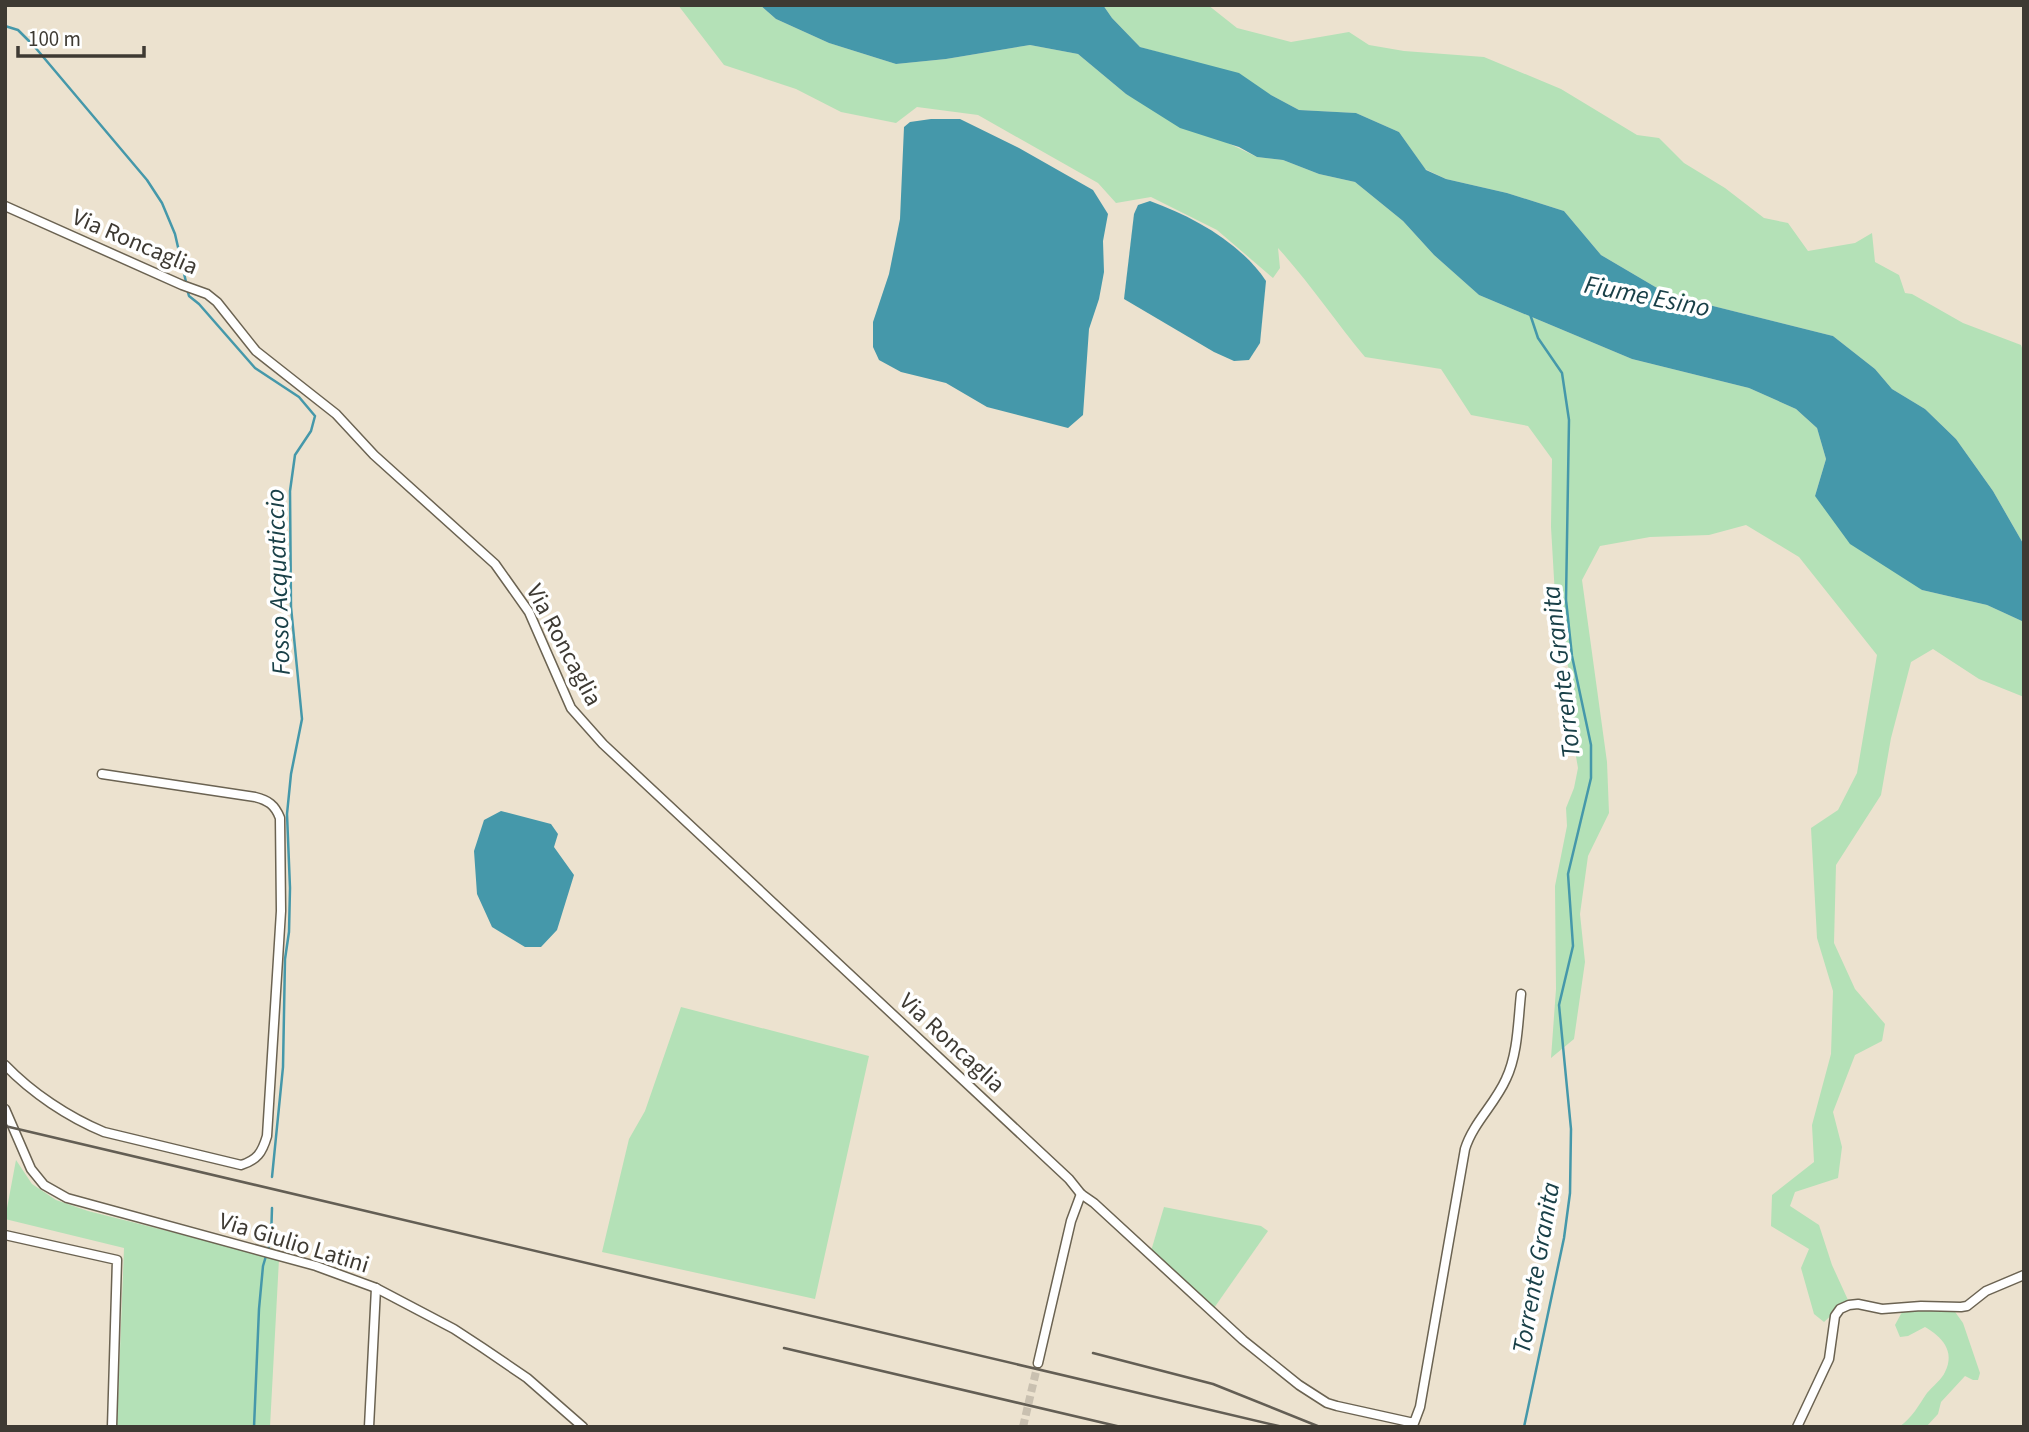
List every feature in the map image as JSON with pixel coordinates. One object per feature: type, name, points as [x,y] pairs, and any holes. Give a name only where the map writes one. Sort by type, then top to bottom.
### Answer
[{"type":"street","name":"Via Roncaglia","points":[[5,206],[207,294],[217,302],[263,357],[336,414],[374,455],[495,564],[529,612],[571,708],[603,744],[1060,1170],[1081,1194],[1243,1340],[1299,1385],[1327,1403],[1414,1423],[1420,1407],[1465,1149],[1510,1069],[1521,994]]},
{"type":"street","points":[[5,1065],[23,1083],[88,1126],[104,1132],[241,1165],[255,1160],[267,1136],[281,911],[280,818],[275,807],[265,799],[102,774]]},
{"type":"street","name":"Via Giulio Latini","points":[[5,1109],[31,1169],[44,1185],[67,1198],[275,1254],[376,1288],[454,1329],[483,1348],[527,1378],[583,1427]]},
{"type":"street","points":[[1038,1363],[1071,1221],[1081,1194]]},
{"type":"street","points":[[5,1235],[117,1260],[112,1427]]},
{"type":"street","points":[[1797,1427],[1829,1359],[1835,1316],[1840,1309],[1858,1304],[1882,1309],[1967,1306],[1986,1291],[2024,1275]]},
{"type":"street","points":[[369,1427],[376,1288]]},
{"type":"green space","points":[[678,5],[760,5],[776,19],[829,43],[896,64],[1030,45],[1078,54],[1126,94],[1257,157],[1283,160],[1319,174],[1355,182],[1403,221],[1434,255],[1479,295],[1632,359],[1749,388],[1796,409],[1817,428],[1826,459],[1815,496],[1922,590],[1987,605],[2024,622],[2024,697],[1979,679],[1933,649],[1911,662],[1891,738],[1881,795],[1836,865],[1834,943],[1855,989],[1885,1024],[1882,1041],[1855,1055],[1833,1112],[1842,1147],[1838,1178],[1795,1192],[1790,1206],[1819,1225],[1832,1265],[1848,1300],[1824,1322],[1814,1314],[1801,1268],[1809,1249],[1771,1226],[1772,1195],[1814,1162],[1812,1125],[1831,1054],[1833,991],[1817,938],[1811,828],[1838,810],[1857,773],[1877,655],[1799,557],[1746,525],[1709,535],[1650,537],[1600,546],[1582,580],[1607,762],[1609,813],[1588,856],[1580,914],[1585,962],[1574,1039],[1551,1058],[1556,989],[1555,886],[1567,826],[1566,808],[1578,768],[1569,716],[1569,671],[1556,613],[1551,527],[1552,459],[1528,426],[1471,415],[1441,369],[1365,357],[1278,248],[1280,268],[1273,278],[1217,230],[1151,197],[1116,203],[1098,183],[978,115],[917,107],[896,123],[841,112],[796,89],[724,65]]},
{"type":"green space","points":[[1103,5],[1208,5],[1237,28],[1291,42],[1349,32],[1369,45],[1404,51],[1484,57],[1561,89],[1637,135],[1659,138],[1684,163],[1725,188],[1764,218],[1788,223],[1808,251],[1855,243],[1872,233],[1875,262],[1899,275],[1905,293],[1912,294],[1963,323],[2021,345],[2024,354],[2024,545],[1993,491],[1956,439],[1925,409],[1892,389],[1875,369],[1833,336],[1669,295],[1601,255],[1564,211],[1507,193],[1446,179],[1425,169],[1399,132],[1356,113],[1299,110],[1271,95],[1172,56],[1140,47]]},
{"type":"green space","points":[[681,1007],[869,1056],[815,1299],[602,1252],[629,1139],[645,1111]]},
{"type":"green space","points":[[16,1160],[32,1184],[56,1200],[88,1211],[279,1259],[270,1427],[117,1427],[124,1248],[5,1219]]},
{"type":"green space","points":[[1164,1207],[1261,1226],[1268,1231],[1214,1308],[1151,1251]]},
{"type":"green space","points":[[1953,1309],[1963,1323],[1980,1373],[1978,1380],[1965,1376],[1941,1402],[1938,1414],[1926,1427],[1899,1427],[1942,1377],[1948,1364],[1945,1345],[1931,1331],[1925,1327],[1900,1337],[1895,1325],[1902,1312]]},
{"type":"water","name":"Fiume Esino","points":[[760,5],[1103,5],[1140,47],[1239,73],[1299,110],[1356,113],[1399,132],[1426,170],[1446,179],[1507,193],[1564,211],[1601,255],[1669,295],[1833,336],[1875,369],[1892,389],[1925,409],[1956,439],[1993,491],[2024,545],[2024,622],[1987,605],[1922,590],[1850,544],[1815,496],[1826,459],[1817,428],[1796,409],[1749,388],[1632,359],[1479,295],[1434,255],[1403,221],[1355,182],[1319,174],[1283,160],[1257,157],[1239,147],[1180,128],[1126,94],[1078,54],[1030,45],[896,64],[829,43],[776,19]]},
{"type":"water","points":[[960,119],[1019,148],[1093,190],[1108,214],[1103,241],[1104,272],[1089,329],[1083,415],[1068,428],[987,407],[946,383],[901,372],[879,360],[873,347],[873,322],[889,274],[900,219],[904,127],[910,122]]},
{"type":"water","points":[[1150,201],[1182,214],[1214,232],[1256,267],[1266,281],[1260,343],[1249,360],[1234,361],[1214,352],[1124,299],[1134,214],[1138,205]]},
{"type":"water","points":[[501,811],[551,824],[558,834],[554,847],[574,875],[557,930],[541,947],[525,947],[492,927],[477,894],[474,851],[484,820]]},
{"type":"waterway","name":"Fosso Acquaticcio","points":[[5,26],[18,30],[34,46],[147,180],[162,203],[175,234],[186,282]]},
{"type":"waterway","name":"Fosso Acquaticcio","points":[[187,289],[189,296],[255,368],[299,397],[315,416],[311,431],[295,455],[290,491],[291,607],[302,719],[291,774],[287,814],[289,932],[285,959],[283,1067],[272,1177]]},
{"type":"waterway","name":"Torrente Granita","points":[[1524,1427],[1564,1238],[1570,1193],[1571,1129],[1559,1005],[1573,946],[1568,874],[1591,778],[1591,745],[1572,656],[1566,600],[1569,420],[1562,373],[1538,338],[1530,314]]},
{"type":"waterway","name":"Fosso Acquaticcio","points":[[268,1250],[272,1208]]},
{"type":"waterway","name":"Fosso Acquaticcio","points":[[254,1427],[259,1309],[266,1256]]},
{"type":"tunnel","points":[[1023,1427],[1038,1363]]},
{"type":"railway","points":[[5,1126],[1283,1427]]},
{"type":"railway","points":[[784,1348],[1121,1427]]},
{"type":"railway","points":[[1093,1353],[1213,1384],[1320,1427]]}]
